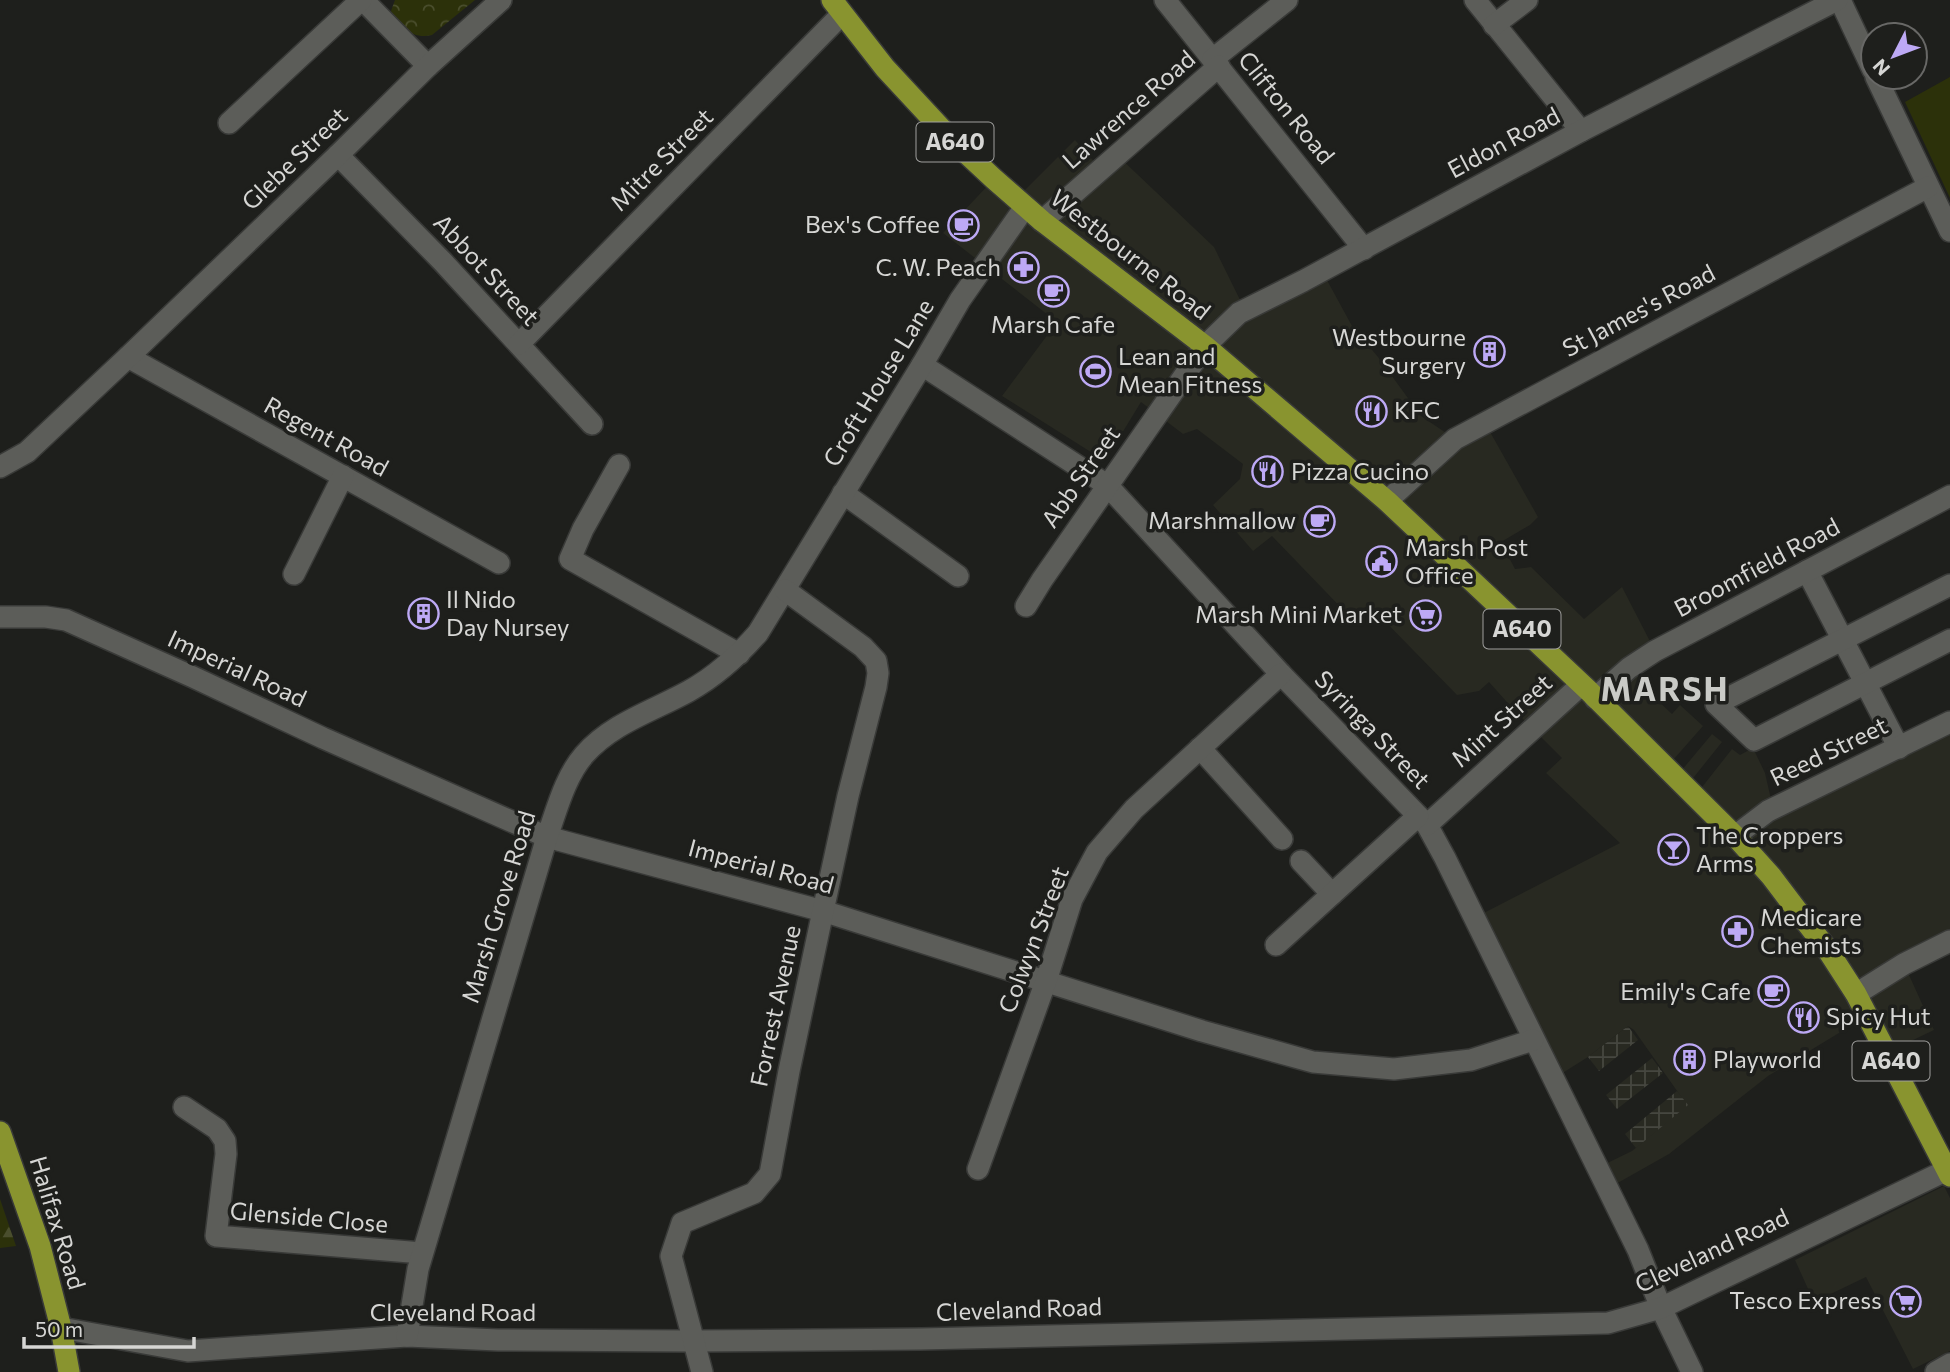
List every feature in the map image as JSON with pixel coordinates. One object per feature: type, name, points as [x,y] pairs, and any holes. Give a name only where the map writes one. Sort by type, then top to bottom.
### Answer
[{"type":"highway","name":"Westbourne Road","points":[[837,7],[885,68],[941,128],[1025,207],[1205,346],[1387,501],[1588,691],[1735,836],[1827,949],[1856,993]]},
{"type":"highway","name":"A640","points":[[1856,993],[1948,1173]]},
{"type":"highway","name":"Halifax Road","points":[[0,1132],[40,1245],[69,1372]]},
{"type":"street","points":[[229,123],[362,0],[428,66]]},
{"type":"street","name":"Glebe Street","points":[[0,467],[27,452],[428,66],[501,0]]},
{"type":"street","name":"Clifton Road","points":[[1165,0],[1364,249]]},
{"type":"street","name":"Lawrence Road","points":[[1042,221],[1287,0]]},
{"type":"street","points":[[1475,0],[1581,131]]},
{"type":"street","points":[[1494,25],[1527,0]]},
{"type":"street","points":[[1838,0],[1859,42]]},
{"type":"street","name":"Eldon Road","points":[[1205,346],[1239,313],[1364,249],[1581,131],[1838,0]]},
{"type":"street","name":"Mitre Street","points":[[519,344],[837,7]]},
{"type":"street","points":[[1883,91],[1950,231]]},
{"type":"street","name":"Abbot Street","points":[[338,155],[592,424]]},
{"type":"street","name":"St James's Road","points":[[1387,501],[1455,439],[1928,187]]},
{"type":"street","name":"Croft House Lane","points":[[785,590],[960,300],[1025,207]]},
{"type":"street","name":"Abb Street","points":[[1026,606],[1205,346]]},
{"type":"street","name":"Regent Road","points":[[128,357],[499,563]]},
{"type":"street","name":"Syringa Street","points":[[922,365],[1107,485],[1281,674],[1422,821],[1445,858],[1638,1250],[1661,1308],[1692,1372]]},
{"type":"street","points":[[619,465],[583,529],[570,559],[739,654]]},
{"type":"street","points":[[294,575],[343,477]]},
{"type":"street","points":[[843,493],[958,576]]},
{"type":"street","name":"Broomfield Road","points":[[1588,691],[1655,651],[1950,496]]},
{"type":"street","points":[[1807,571],[1899,748]]},
{"type":"street","points":[[1950,584],[1716,704],[1754,740],[1950,640]]},
{"type":"street","name":"Marsh Grove Road","points":[[407,1336],[422,1253],[547,837],[570,775],[584,755],[604,736],[640,714],[690,690],[714,675],[739,654],[758,633],[785,590]]},
{"type":"street","name":"Forrest Avenue","points":[[702,1372],[671,1256],[682,1223],[754,1193],[770,1174],[823,911],[878,673],[876,661],[863,648],[785,590]]},
{"type":"street","name":"Imperial Road","points":[[0,617],[46,617],[66,621],[547,837],[823,911],[1202,1031],[1312,1062],[1394,1069],[1471,1060],[1533,1040]]},
{"type":"street","name":"Colwyn Street","points":[[978,1169],[1046,981],[1072,899],[1097,852],[1134,809],[1281,674]]},
{"type":"street","name":"Mint Street","points":[[1276,944],[1332,894],[1422,821],[1588,691]]},
{"type":"street","name":"Reed Street","points":[[1735,836],[1768,811],[1950,722]]},
{"type":"street","points":[[1200,748],[1282,839]]},
{"type":"street","points":[[1301,861],[1332,894]]},
{"type":"street","points":[[1856,993],[1904,964],[1950,941]]},
{"type":"street","name":"Glenside Close","points":[[184,1107],[217,1129],[225,1141],[226,1154],[216,1236],[422,1253]]},
{"type":"street","name":"Cleveland Road","points":[[61,1328],[188,1351],[407,1336],[498,1340],[921,1339],[1608,1323],[1661,1308],[1948,1173]]},
{"type":"street","points":[[1936,1372],[1950,1364]]},
{"type":"shaded area","points":[[1075,140],[1099,167],[1117,155],[1214,247],[1245,310],[1322,271],[1352,326],[1421,416],[1455,439],[1485,423],[1538,517],[1530,525],[1501,542],[1515,569],[1531,567],[1584,619],[1622,587],[1655,651],[1636,663],[1654,697],[1672,714],[1680,705],[1703,726],[1666,768],[1676,777],[1712,734],[1722,742],[1686,787],[1695,796],[1732,749],[1740,755],[1753,748],[1765,773],[1773,808],[1950,720],[1950,945],[1904,964],[1934,1030],[1886,1053],[1867,1016],[1768,1076],[1669,1154],[1607,1189],[1597,1168],[1632,1151],[1687,1105],[1634,1030],[1628,1026],[1588,1057],[1553,1079],[1474,918],[1620,843],[1546,773],[1562,758],[1489,682],[1479,691],[1457,695],[1369,605],[1351,618],[1272,536],[1253,551],[1213,505],[1240,479],[1243,464],[1197,429],[1183,434],[1141,402],[1105,461],[1002,396],[1057,322],[943,233],[994,179],[1016,199]]},
{"type":"shaded area","points":[[1628,1026],[1638,1040],[1599,1071],[1588,1057]]},
{"type":"shaded area","points":[[1652,1058],[1663,1073],[1617,1109],[1606,1095]]},
{"type":"shaded area","points":[[1677,1091],[1688,1105],[1636,1148],[1625,1134]]},
{"type":"shaded area","points":[[1944,1186],[1950,1198],[1950,1351],[1913,1369],[1866,1277],[1814,1302],[1795,1260]]},
{"type":"green space","points":[[395,0],[475,0],[432,35],[419,36],[407,31],[398,22],[391,11]]},
{"type":"green space","points":[[1950,77],[1950,198],[1905,102]]},
{"type":"green space","points":[[0,1199],[16,1246],[0,1248]]},
{"type":"place","name":"Bex's Coffee","points":[[963,225]]},
{"type":"place","name":"C. W. Peach","points":[[1024,268]]},
{"type":"place","name":"Marsh Cafe","points":[[1053,291]]},
{"type":"place","name":"Westbourne Surgery","points":[[1489,352]]},
{"type":"place","name":"Lean and Mean Fitness","points":[[1095,371]]},
{"type":"place","name":"KFC","points":[[1371,411]]},
{"type":"place","name":"Pizza Cucino","points":[[1268,472]]},
{"type":"place","name":"Marshmallow","points":[[1319,521]]},
{"type":"place","name":"Marsh Post Office","points":[[1382,562]]},
{"type":"place","name":"Il Nido Day Nursey","points":[[423,614]]},
{"type":"place","name":"Marsh Mini Market","points":[[1425,615]]},
{"type":"place","name":"The Croppers Arms","points":[[1673,850]]},
{"type":"place","name":"Medicare Chemists","points":[[1737,932]]},
{"type":"place","name":"Emily's Cafe","points":[[1774,992]]},
{"type":"place","name":"Spicy Hut","points":[[1803,1017]]},
{"type":"place","name":"Playworld","points":[[1690,1060]]},
{"type":"place","name":"Tesco Express","points":[[1905,1301]]},
{"type":"district","name":"MARSH","points":[[1665,690]]}]
